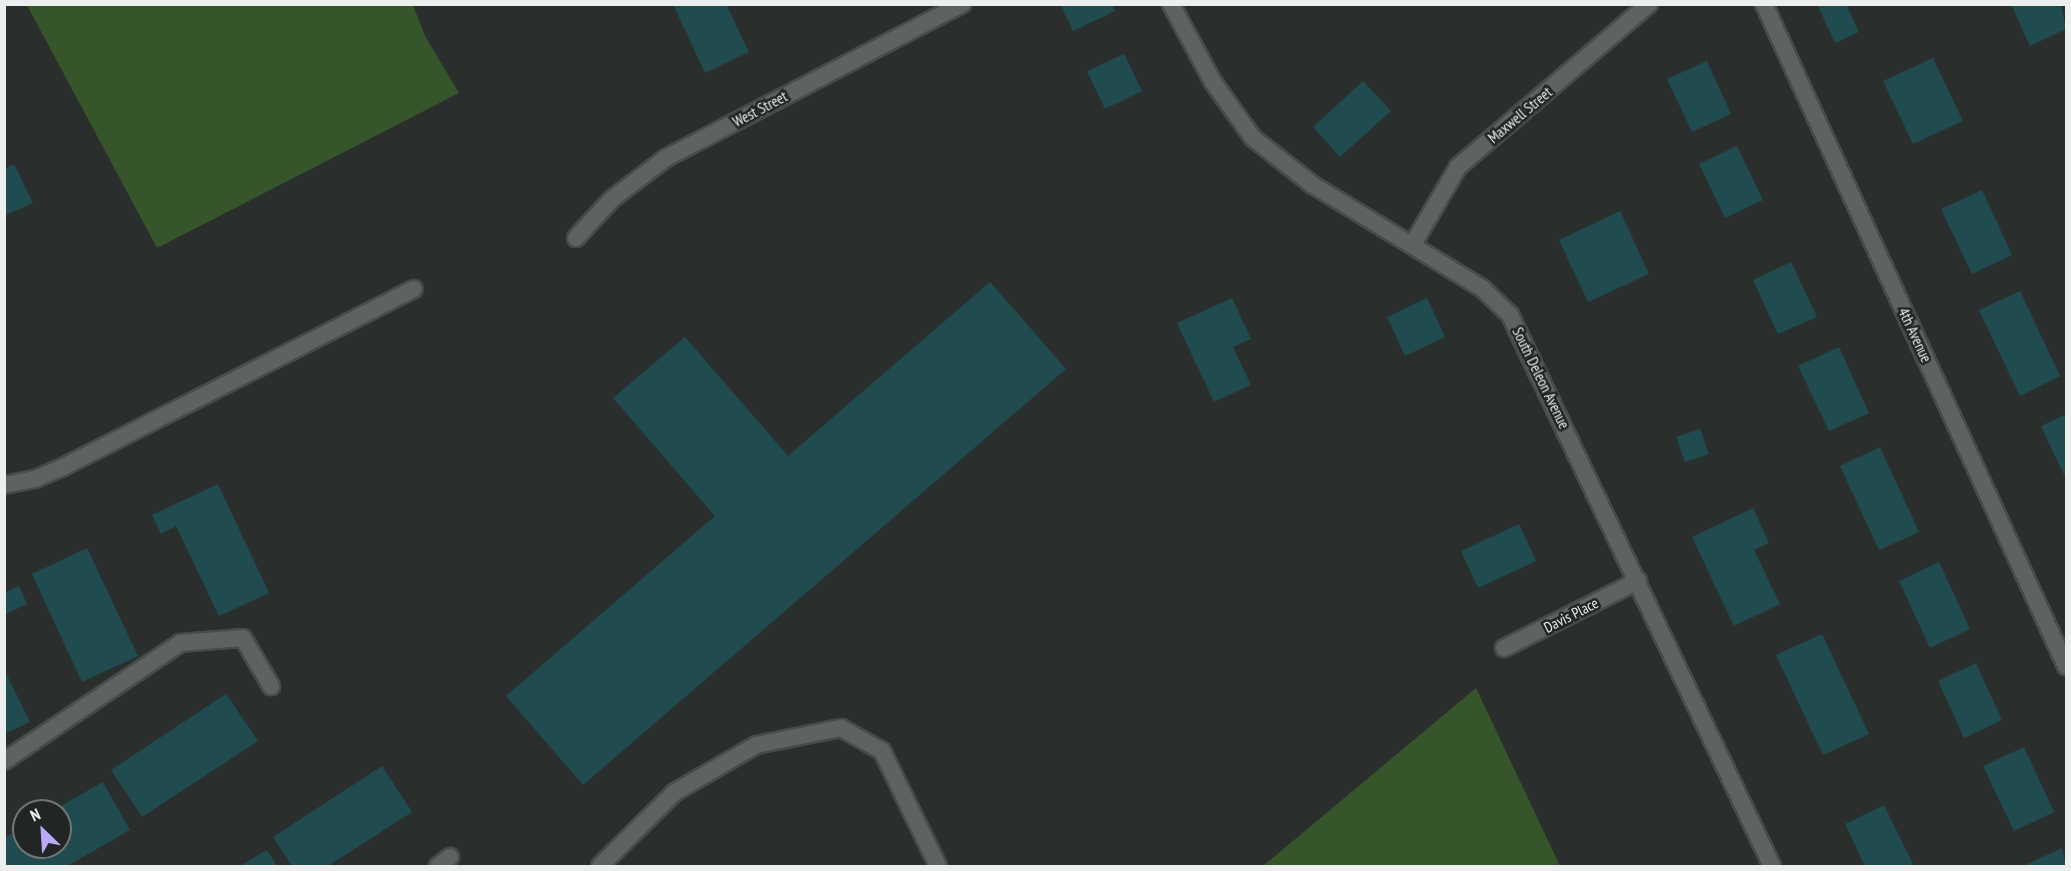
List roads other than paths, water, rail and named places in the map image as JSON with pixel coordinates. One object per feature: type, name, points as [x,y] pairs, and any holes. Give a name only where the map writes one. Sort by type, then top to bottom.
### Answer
[{"type":"street","name":"West Street","points":[[576,238],[612,199],[666,158],[962,4]]},
{"type":"street","name":"South Deleon Avenue","points":[[1171,4],[1213,82],[1253,138],[1313,185],[1482,288],[1510,315],[1772,867]]},
{"type":"street","name":"Maxwell Street","points":[[1413,244],[1458,167],[1650,4]]},
{"type":"street","name":"4th Avenue","points":[[1764,4],[2067,666]]},
{"type":"street","points":[[4,485],[34,479],[65,466],[414,289]]},
{"type":"street","name":"Davis Place","points":[[1504,648],[1638,581]]},
{"type":"street","points":[[4,761],[180,643],[243,638],[271,686]]},
{"type":"street","points":[[600,867],[675,792],[756,745],[841,728],[882,752],[938,867]]}]
